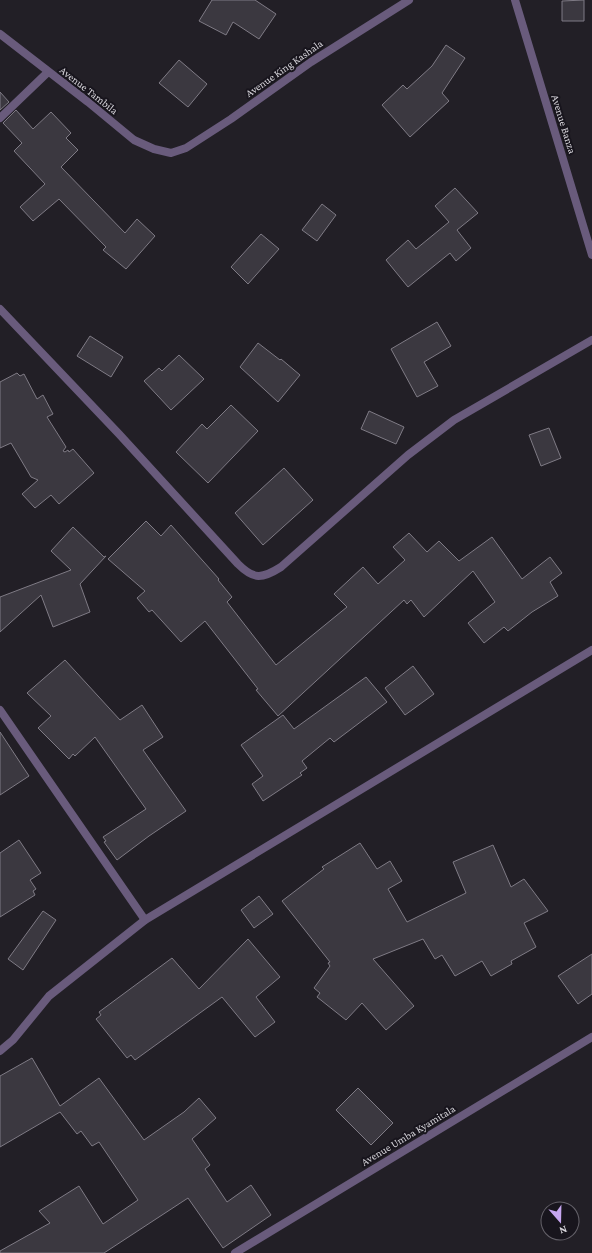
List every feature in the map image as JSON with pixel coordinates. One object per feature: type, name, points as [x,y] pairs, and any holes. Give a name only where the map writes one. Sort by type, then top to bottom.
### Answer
[{"type":"street","name":"Avenue King Kashala","points":[[171,153],[186,148],[231,119],[311,62],[409,0]]},
{"type":"street","name":"Avenue Banza","points":[[515,0],[592,255]]},
{"type":"street","name":"Avenue Tambila","points":[[0,34],[88,102],[134,140],[171,153]]},
{"type":"street","points":[[0,118],[48,72]]},
{"type":"street","points":[[0,309],[119,434],[238,564],[247,573],[258,577],[269,575],[280,567],[408,455],[454,420],[592,340]]},
{"type":"street","points":[[0,1051],[13,1040],[50,996],[145,920],[592,650]]},
{"type":"street","points":[[0,710],[145,920]]},
{"type":"street","name":"Avenue Umba Kyamitala","points":[[235,1253],[592,1037]]},
{"type":"building","points":[[212,0],[255,0],[276,14],[259,39],[233,22],[226,35],[199,21]]},
{"type":"building","points":[[584,0],[584,21],[562,21],[562,1]]},
{"type":"building","points":[[446,45],[465,58],[442,93],[449,101],[410,137],[382,105],[403,85],[407,89],[432,66]]},
{"type":"building","points":[[179,60],[207,84],[188,107],[159,83]]},
{"type":"building","points":[[0,92],[9,102],[0,110]]},
{"type":"building","points":[[16,110],[33,129],[51,112],[71,133],[66,138],[78,150],[61,167],[125,233],[137,219],[155,236],[126,269],[103,250],[106,247],[59,199],[33,221],[20,207],[45,184],[14,151],[22,143],[3,123]]},
{"type":"building","points":[[455,188],[478,213],[457,230],[471,248],[456,261],[450,253],[408,287],[386,260],[408,240],[416,249],[449,222],[435,206]]},
{"type":"building","points":[[322,204],[336,215],[317,241],[302,230]]},
{"type":"building","points":[[261,234],[279,249],[248,284],[231,267]]},
{"type":"building","points":[[437,322],[451,346],[424,362],[438,386],[417,397],[391,349]]},
{"type":"building","points":[[90,336],[123,357],[111,377],[77,356]]},
{"type":"building","points":[[258,343],[280,360],[281,359],[300,375],[278,402],[240,367]]},
{"type":"building","points":[[179,355],[204,379],[171,410],[144,381],[159,368],[162,371]]},
{"type":"building","points":[[17,373],[20,376],[24,374],[37,399],[43,395],[53,414],[47,417],[66,447],[63,451],[65,452],[68,450],[69,452],[73,449],[94,473],[59,504],[51,495],[35,508],[22,494],[38,480],[31,477],[11,443],[0,448],[0,382]]},
{"type":"building","points":[[231,405],[258,431],[208,483],[176,452],[202,424],[207,429]]},
{"type":"building","points":[[369,411],[404,427],[396,444],[361,429]]},
{"type":"building","points":[[549,428],[561,458],[541,466],[529,435]]},
{"type":"building","points":[[284,468],[313,500],[263,545],[235,513]]},
{"type":"building","points":[[146,521],[161,536],[171,525],[219,579],[218,580],[232,597],[227,602],[276,665],[347,607],[334,594],[363,567],[378,584],[405,560],[393,547],[409,533],[427,552],[439,541],[459,561],[492,537],[522,579],[550,557],[562,573],[550,582],[558,596],[532,612],[508,631],[504,627],[484,643],[468,623],[495,602],[473,571],[424,617],[411,600],[407,604],[404,600],[278,716],[256,690],[258,689],[205,621],[181,642],[152,610],[149,612],[137,598],[145,591],[108,559]]},
{"type":"building","points":[[73,527],[104,557],[106,556],[80,584],[90,612],[53,627],[41,595],[0,632],[0,597],[71,570],[51,551]]},
{"type":"building","points":[[65,660],[120,720],[142,705],[163,737],[143,750],[186,811],[117,860],[104,842],[106,841],[103,837],[146,809],[95,737],[75,756],[73,754],[69,759],[38,728],[51,716],[27,693]]},
{"type":"building","points":[[413,666],[434,694],[405,715],[385,688]]},
{"type":"building","points":[[366,677],[387,702],[334,742],[330,738],[302,761],[307,768],[300,773],[302,775],[263,801],[252,784],[263,776],[241,745],[283,715],[294,729]]},
{"type":"building","points":[[0,732],[29,776],[0,795]]},
{"type":"building","points":[[19,840],[41,873],[30,880],[36,889],[33,891],[35,895],[0,917],[0,853]]},
{"type":"building","points":[[360,843],[377,869],[390,861],[402,881],[388,889],[407,922],[466,893],[453,862],[493,845],[511,887],[524,879],[548,911],[524,923],[536,947],[511,961],[512,964],[491,976],[482,961],[455,976],[442,955],[435,959],[423,939],[373,959],[414,1006],[386,1030],[362,1003],[346,1020],[317,997],[320,993],[314,988],[330,966],[328,963],[330,962],[282,901],[324,869],[322,867]]},
{"type":"building","points":[[259,896],[273,914],[254,928],[241,910]]},
{"type":"building","points":[[43,911],[56,920],[23,970],[8,959]]},
{"type":"building","points":[[248,939],[280,977],[256,997],[275,1022],[255,1037],[222,997],[135,1060],[131,1055],[127,1058],[96,1019],[101,1015],[99,1012],[172,958],[199,989]]},
{"type":"building","points":[[592,954],[592,994],[578,1004],[558,976]]},
{"type":"building","points":[[32,1058],[60,1106],[99,1078],[144,1140],[184,1112],[199,1098],[216,1118],[192,1139],[210,1165],[205,1169],[227,1202],[251,1185],[271,1215],[223,1248],[188,1198],[104,1253],[0,1253],[0,1251],[50,1223],[39,1211],[79,1186],[103,1224],[138,1200],[99,1142],[92,1146],[81,1131],[77,1134],[60,1112],[0,1147],[0,1076]]},
{"type":"building","points":[[358,1088],[393,1123],[371,1145],[336,1110]]}]
